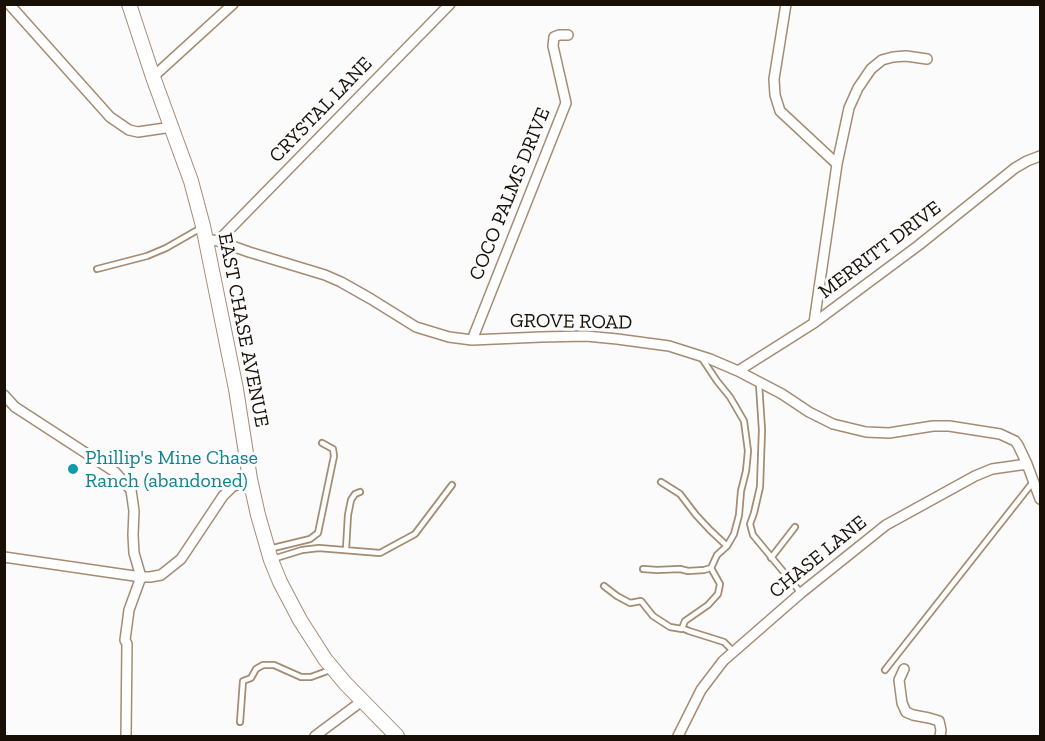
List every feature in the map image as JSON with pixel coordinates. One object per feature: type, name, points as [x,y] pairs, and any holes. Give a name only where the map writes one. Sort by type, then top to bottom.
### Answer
[{"type":"main road","name":"EAST CHASE AVENUE","points":[[129,4],[209,235],[250,479],[269,555],[279,582],[325,659],[397,736]]},
{"type":"street","points":[[9,4],[110,117],[129,130],[138,132],[172,127]]},
{"type":"street","points":[[153,77],[233,4]]},
{"type":"street","name":"CRYSTAL LANE","points":[[209,235],[450,4]]},
{"type":"street","points":[[786,4],[774,79],[775,95],[780,111],[837,164]]},
{"type":"street","name":"COCO PALMS DRIVE","points":[[472,340],[566,103],[553,46],[554,37],[568,35]]},
{"type":"street","points":[[814,323],[837,164],[849,108],[858,88],[871,69],[882,60],[906,56],[927,59]]},
{"type":"street","name":"MERRITT DRIVE","points":[[738,371],[814,323],[919,245],[1015,168],[1027,160],[1041,156]]},
{"type":"street","name":"GROVE ROAD","points":[[209,235],[249,252],[325,275],[371,299],[416,327],[449,337],[472,340],[586,336],[669,346],[738,371],[834,424],[866,432],[889,433],[933,426],[949,426],[1000,434],[1015,441],[1041,499]]},
{"type":"street","points":[[4,395],[15,407],[115,472],[131,490],[134,511],[134,553],[141,577],[129,610],[125,640],[127,644],[126,736]]},
{"type":"street","name":"CHASE LANE","points":[[678,736],[701,690],[723,661],[801,593],[886,525],[975,476],[992,469],[1027,464]]},
{"type":"street","points":[[4,557],[141,577],[161,575],[181,559],[223,496],[232,487],[250,479]]},
{"type":"street","points":[[904,669],[899,680],[902,703],[906,712],[939,721],[940,736]]},
{"type":"street","points":[[315,736],[362,700]]},
{"type":"lane","points":[[97,269],[147,256],[209,235]]},
{"type":"lane","points":[[643,569],[688,571],[711,568],[717,555],[727,546],[734,534],[748,451],[744,421],[701,357]]},
{"type":"lane","points":[[759,381],[762,430],[760,487],[750,525],[753,535],[801,593]]},
{"type":"lane","points":[[269,555],[310,539],[318,533],[334,456],[333,449],[322,443]]},
{"type":"lane","points":[[661,482],[680,494],[703,523],[727,546]]},
{"type":"lane","points":[[885,670],[1033,482]]},
{"type":"lane","points":[[269,555],[319,548],[380,553],[415,534],[452,485]]},
{"type":"lane","points":[[346,549],[351,500],[355,494],[360,492]]},
{"type":"lane","points":[[771,558],[795,528]]},
{"type":"lane","points":[[682,629],[685,621],[708,605],[718,594],[720,584],[711,568]]},
{"type":"lane","points":[[604,586],[630,603],[641,602],[654,616],[670,627],[724,642],[733,651]]},
{"type":"lane","points":[[240,722],[243,681],[251,678],[256,669],[263,665],[274,665],[301,677],[311,677],[333,669]]},
{"type":"place","name":"Phillip's Mine Chase Ranch (abandoned)","points":[[73,469]]}]
